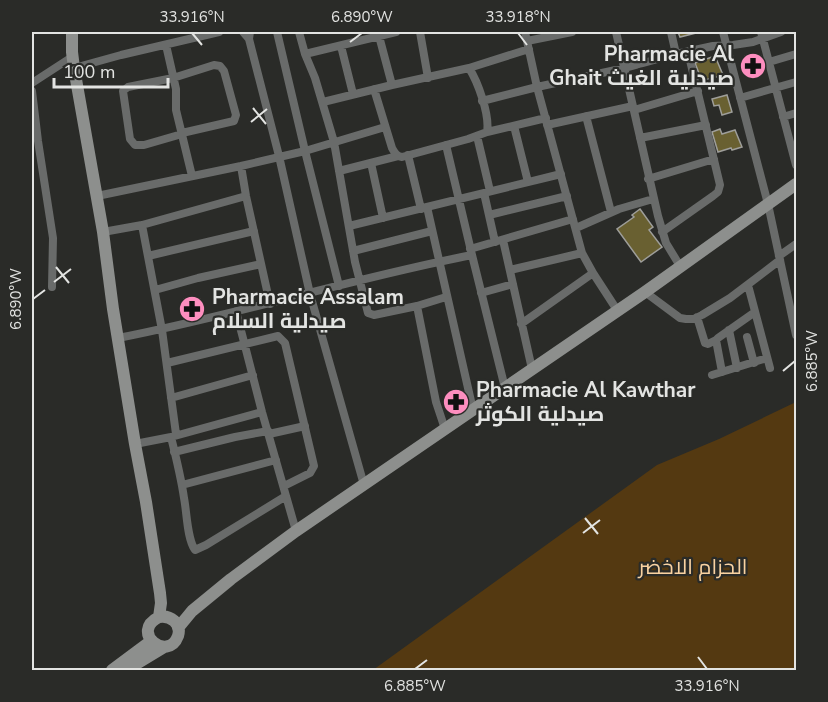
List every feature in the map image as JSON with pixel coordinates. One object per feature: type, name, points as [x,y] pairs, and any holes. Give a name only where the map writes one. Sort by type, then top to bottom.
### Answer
[{"type":"street","points":[[72,32],[73,63],[103,232],[161,603],[178,633],[174,642],[126,670]]},
{"type":"street","points":[[32,83],[73,63],[166,45],[188,35],[219,32]]},
{"type":"street","points":[[277,32],[339,286]]},
{"type":"street","points":[[298,32],[323,102],[334,142],[353,251],[368,313],[374,315],[447,297]]},
{"type":"street","points":[[420,32],[428,78]]},
{"type":"street","points":[[525,32],[537,87],[582,252],[617,310]]},
{"type":"street","points":[[323,102],[469,68],[528,45],[570,32]]},
{"type":"street","points":[[616,32],[653,199],[662,232],[680,267]]},
{"type":"street","points":[[671,32],[676,54]]},
{"type":"street","points":[[723,32],[794,309],[796,335]]},
{"type":"street","points":[[482,101],[688,51],[744,44],[762,35],[781,32]]},
{"type":"street","points":[[305,54],[387,33],[392,85]]},
{"type":"street","points":[[247,34],[279,156],[310,294],[364,485]]},
{"type":"street","points":[[762,35],[796,165]]},
{"type":"street","points":[[166,45],[176,89],[177,110],[192,176]]},
{"type":"street","points":[[341,46],[353,94]]},
{"type":"street","points":[[662,232],[718,192],[720,185],[688,51]]},
{"type":"street","points":[[769,62],[796,54]]},
{"type":"street","points":[[214,65],[220,66],[224,71],[236,115],[234,121],[182,133],[144,145],[135,145],[130,139],[122,93],[124,89],[174,78],[214,65]]},
{"type":"street","points":[[469,68],[477,81],[488,132]]},
{"type":"street","points":[[740,98],[796,82]]},
{"type":"street","points":[[374,89],[392,148],[398,156]]},
{"type":"street","points":[[32,91],[53,238],[52,287]]},
{"type":"street","points":[[339,171],[447,146],[514,126],[586,117],[633,108],[698,91]]},
{"type":"street","points":[[783,117],[796,113]]},
{"type":"street","points":[[586,117],[611,212]]},
{"type":"street","points":[[640,138],[706,125]]},
{"type":"street","points":[[514,126],[528,183]]},
{"type":"street","points":[[97,196],[305,151],[385,127]]},
{"type":"street","points":[[477,136],[489,215],[510,270],[532,369]]},
{"type":"street","points":[[447,146],[505,388]]},
{"type":"street","points":[[408,155],[432,231],[472,410]]},
{"type":"street","points":[[648,178],[714,159]]},
{"type":"street","points":[[371,163],[383,218]]},
{"type":"street","points":[[241,166],[270,304]]},
{"type":"street","points":[[349,226],[561,174]]},
{"type":"street","points":[[164,646],[151,641],[148,627],[151,622],[170,621],[192,611],[296,531],[645,292],[796,184]]},
{"type":"street","points":[[103,232],[142,225],[246,196]]},
{"type":"street","points":[[489,215],[567,196]]},
{"type":"street","points":[[118,338],[162,330],[438,262],[499,241],[575,223],[653,199]]},
{"type":"street","points":[[142,225],[162,330],[171,398],[174,452],[192,546],[195,550],[207,545],[286,496]]},
{"type":"street","points":[[148,256],[254,231]]},
{"type":"street","points":[[353,251],[432,231]]},
{"type":"street","points":[[645,292],[680,318],[686,320],[697,317],[748,285],[796,244]]},
{"type":"street","points":[[510,270],[582,252]]},
{"type":"street","points":[[155,290],[261,264]]},
{"type":"street","points":[[521,324],[593,273]]},
{"type":"street","points":[[481,293],[513,284]]},
{"type":"street","points":[[748,285],[770,368]]},
{"type":"street","points":[[417,306],[436,402],[445,429]]},
{"type":"street","points":[[236,311],[296,531]]},
{"type":"street","points":[[697,317],[705,343],[708,344],[755,312]]},
{"type":"street","points":[[729,330],[737,368]]},
{"type":"street","points":[[167,363],[278,336],[285,342],[314,466],[310,473],[284,486]]},
{"type":"street","points":[[747,337],[754,363]]},
{"type":"street","points":[[716,340],[722,372]]},
{"type":"street","points":[[712,375],[767,358]]},
{"type":"street","points":[[171,398],[253,375]]},
{"type":"street","points":[[135,444],[262,412]]},
{"type":"street","points":[[174,452],[235,437],[305,426]]},
{"type":"street","points":[[182,485],[276,460]]},
{"type":"street","points":[[112,670],[151,641]]},
{"type":"green space","name":"الحزام الاخضر","points":[[796,402],[796,670],[373,670],[657,465],[719,439]]},
{"type":"building","points":[[678,32],[700,32],[680,37]]},
{"type":"building","points":[[715,56],[723,75],[716,77],[714,73],[710,74],[711,78],[702,81],[695,63]]},
{"type":"building","points":[[727,95],[732,112],[722,115],[719,105],[714,106],[712,99]]},
{"type":"building","points":[[720,129],[722,134],[735,130],[742,147],[718,152],[712,132]]},
{"type":"building","points":[[640,209],[653,227],[649,230],[662,247],[641,262],[617,229],[634,217],[632,215]]},
{"type":"place","name":"Pharmacie Al Ghait صيدلية الغيث","points":[[753,66]]},
{"type":"place","name":"Pharmacie Assalam صيدلية السلام","points":[[192,309]]},
{"type":"place","name":"Pharmacie Al Kawthar صيدلية الكوثر","points":[[456,402]]}]
